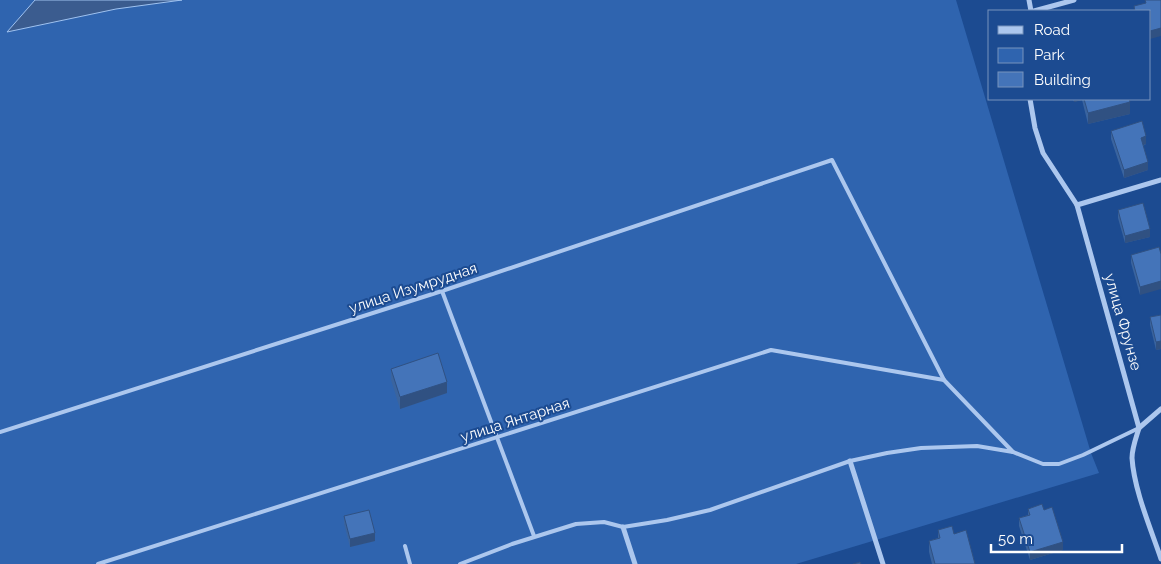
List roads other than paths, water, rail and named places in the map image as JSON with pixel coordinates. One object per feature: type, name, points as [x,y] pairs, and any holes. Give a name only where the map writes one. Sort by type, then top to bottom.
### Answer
[{"type":"street","points":[[1037,10],[1074,0]]},
{"type":"street","name":"улица Фрунзе","points":[[1030,100],[1035,128],[1043,153],[1076,205],[1140,428]]},
{"type":"street","points":[[1076,205],[1161,180]]},
{"type":"street","points":[[1161,409],[1140,428],[1134,443],[1132,457],[1135,480],[1161,559]]},
{"type":"street","points":[[850,461],[883,564]]},
{"type":"street","points":[[623,527],[635,564]]},
{"type":"lane","name":"улица Изумрудная","points":[[0,432],[442,290],[832,160],[944,380]]},
{"type":"lane","points":[[442,290],[534,536]]},
{"type":"lane","name":"улица Янтарная","points":[[98,564],[771,350],[944,380]]},
{"type":"lane","points":[[944,380],[1012,452]]},
{"type":"lane","points":[[460,564],[534,536],[576,524],[604,522],[623,527],[668,520],[710,510],[850,461],[887,452],[948,446],[977,446],[1012,452],[1043,464],[1059,464],[1083,456],[1140,428]]},
{"type":"lane","points":[[405,546],[410,564]]}]
